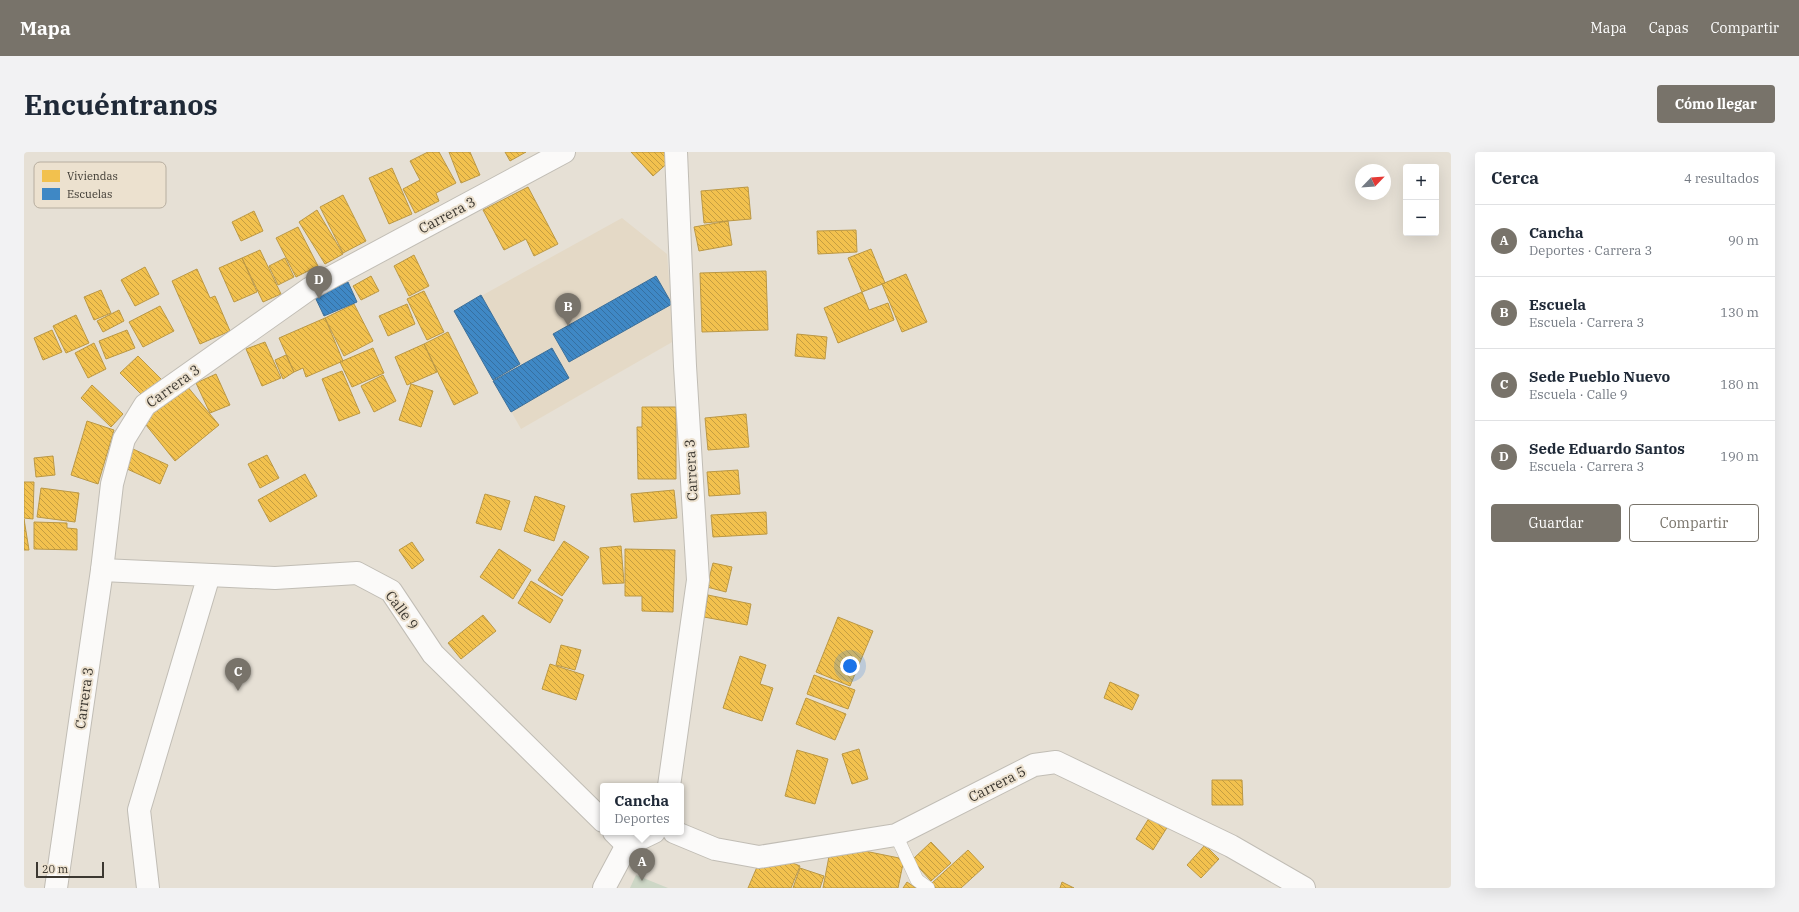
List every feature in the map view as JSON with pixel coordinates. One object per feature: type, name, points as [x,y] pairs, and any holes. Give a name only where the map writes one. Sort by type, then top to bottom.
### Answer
[{"type":"street","name":"Carrera 3","points":[[56,888],[102,570],[112,484],[124,439],[145,405],[309,289],[564,152]]},
{"type":"street","name":"Carrera 3","points":[[669,783],[698,580],[686,374],[676,152]]},
{"type":"street","name":"Calle 9","points":[[102,570],[275,578],[357,573],[391,591],[434,654],[600,818]]},
{"type":"street","points":[[148,888],[139,810],[209,575]]},
{"type":"street","name":"Carrera 5","points":[[681,835],[715,849],[759,857],[896,835],[1034,765],[1056,762],[1231,846],[1304,888]]},
{"type":"street","points":[[604,888],[621,838],[638,835]]},
{"type":"lane","points":[[896,835],[917,880],[928,888]]},
{"type":"shaded area","points":[[622,218],[667,254],[674,341],[521,429],[454,311]]},
{"type":"green space","points":[[636,875],[668,888],[630,888]]},
{"type":"building: Viviendas","points":[[428,152],[439,152],[456,183],[436,193],[439,201],[415,213],[403,189],[420,180],[410,161]]},
{"type":"building: Viviendas","points":[[449,152],[470,152],[480,175],[461,183]]},
{"type":"building: Viviendas","points":[[505,152],[526,152],[510,161]]},
{"type":"building: Viviendas","points":[[631,152],[664,152],[671,160],[653,176]]},
{"type":"building: Viviendas","points":[[392,168],[412,214],[389,224],[369,178]]},
{"type":"building: Viviendas","points":[[528,187],[558,244],[534,256],[526,239],[504,250],[483,210]]},
{"type":"building: Viviendas","points":[[748,187],[751,219],[704,223],[701,191]]},
{"type":"building: Viviendas","points":[[343,195],[366,241],[343,253],[320,207]]},
{"type":"building: Viviendas","points":[[317,210],[343,254],[325,264],[299,222]]},
{"type":"building: Viviendas","points":[[254,211],[263,231],[241,241],[232,222]]},
{"type":"building: Viviendas","points":[[728,221],[732,245],[699,251],[694,227]]},
{"type":"building: Viviendas","points":[[298,227],[318,266],[296,277],[276,238]]},
{"type":"building: Viviendas","points":[[856,230],[857,252],[818,254],[817,231]]},
{"type":"building: Viviendas","points":[[871,249],[885,283],[862,292],[848,258]]},
{"type":"building: Viviendas","points":[[260,250],[281,294],[263,302],[242,258]]},
{"type":"building: Viviendas","points":[[414,255],[429,286],[409,296],[394,266]]},
{"type":"building: Viviendas","points":[[242,258],[257,292],[234,302],[219,268]]},
{"type":"building: Viviendas","points":[[285,258],[294,277],[278,285],[269,266]]},
{"type":"building: Viviendas","points":[[145,267],[159,294],[135,306],[121,280]]},
{"type":"building: Viviendas","points":[[197,269],[210,298],[215,296],[230,331],[200,344],[172,281]]},
{"type":"building: Viviendas","points":[[766,271],[768,330],[702,332],[700,273]]},
{"type":"building: Viviendas","points":[[906,274],[927,322],[902,332],[882,284]]},
{"type":"building: Viviendas","points":[[371,276],[379,291],[361,300],[353,286]]},
{"type":"building: Viviendas","points":[[101,290],[111,313],[94,320],[84,297]]},
{"type":"building: Viviendas","points":[[424,291],[444,332],[427,340],[407,299]]},
{"type":"building: Viviendas","points":[[862,292],[869,310],[888,303],[894,320],[838,343],[824,308]]},
{"type":"building: Viviendas","points":[[354,304],[373,341],[344,356],[325,318]]},
{"type":"building: Viviendas","points":[[407,304],[415,324],[388,336],[379,316]]},
{"type":"building: Viviendas","points":[[160,306],[174,331],[143,347],[129,322]]},
{"type":"building: Viviendas","points":[[119,310],[124,321],[103,332],[97,321]]},
{"type":"building: Viviendas","points":[[76,315],[89,343],[66,353],[53,326]]},
{"type":"building: Viviendas","points":[[325,318],[343,361],[306,377],[303,368],[294,372],[279,338]]},
{"type":"building: Viviendas","points":[[52,330],[62,352],[43,360],[34,338]]},
{"type":"building: Viviendas","points":[[127,330],[135,348],[106,359],[99,341]]},
{"type":"building: Viviendas","points":[[448,332],[478,393],[454,405],[424,344]]},
{"type":"building: Viviendas","points":[[797,334],[827,337],[825,359],[795,356]]},
{"type":"building: Viviendas","points":[[265,342],[281,378],[262,386],[246,349]]},
{"type":"building: Viviendas","points":[[94,343],[106,369],[88,378],[75,353]]},
{"type":"building: Viviendas","points":[[424,344],[437,372],[407,385],[395,357]]},
{"type":"building: Viviendas","points":[[373,348],[384,373],[352,387],[340,362]]},
{"type":"building: Viviendas","points":[[286,355],[294,372],[283,379],[275,360]]},
{"type":"building: Viviendas","points":[[138,356],[162,380],[144,397],[120,373]]},
{"type":"building: Viviendas","points":[[342,371],[360,413],[339,421],[322,379]]},
{"type":"building: Viviendas","points":[[216,374],[230,405],[210,413],[196,383]]},
{"type":"building: Viviendas","points":[[383,375],[396,401],[374,412],[361,386]]},
{"type":"building: Viviendas","points":[[411,384],[433,391],[421,427],[399,420]]},
{"type":"building: Viviendas","points":[[92,385],[123,414],[111,427],[81,398]]},
{"type":"building: Viviendas","points":[[187,386],[219,425],[175,461],[142,420]]},
{"type":"building: Viviendas","points":[[642,407],[676,407],[676,479],[638,479],[637,427],[642,427]]},
{"type":"building: Viviendas","points":[[746,414],[749,447],[708,450],[705,418]]},
{"type":"building: Viviendas","points":[[87,421],[114,430],[98,484],[71,475]]},
{"type":"building: Viviendas","points":[[133,449],[168,465],[160,484],[125,468]]},
{"type":"building: Viviendas","points":[[267,455],[279,478],[260,488],[248,464]]},
{"type":"building: Viviendas","points":[[53,456],[55,475],[36,477],[34,458]]},
{"type":"building: Viviendas","points":[[738,470],[740,494],[709,496],[707,472]]},
{"type":"building: Viviendas","points":[[305,474],[317,496],[270,522],[258,500]]},
{"type":"building: Viviendas","points":[[24,482],[34,482],[33,519],[24,518]]},
{"type":"building: Viviendas","points":[[41,488],[79,493],[75,522],[37,517]]},
{"type":"building: Viviendas","points":[[674,490],[677,518],[634,522],[631,494]]},
{"type":"building: Viviendas","points":[[485,494],[510,501],[501,530],[476,523]]},
{"type":"building: Viviendas","points":[[535,496],[565,506],[554,541],[524,531]]},
{"type":"building: Viviendas","points":[[766,512],[767,534],[713,537],[711,515]]},
{"type":"building: Viviendas","points":[[24,519],[29,550],[24,550]]},
{"type":"building: Viviendas","points":[[34,522],[67,523],[67,528],[77,529],[77,550],[34,549]]},
{"type":"building: Viviendas","points":[[564,541],[589,557],[562,596],[538,580]]},
{"type":"building: Viviendas","points":[[412,542],[424,560],[412,569],[399,550]]},
{"type":"building: Viviendas","points":[[621,546],[624,583],[603,584],[600,548]]},
{"type":"building: Viviendas","points":[[499,549],[531,570],[513,599],[480,577]]},
{"type":"building: Viviendas","points":[[625,549],[675,550],[673,612],[642,611],[642,596],[625,596]]},
{"type":"building: Viviendas","points":[[713,563],[732,567],[726,592],[707,587]]},
{"type":"building: Viviendas","points":[[531,581],[563,600],[550,623],[518,603]]},
{"type":"building: Viviendas","points":[[708,595],[751,604],[747,625],[704,617]]},
{"type":"building: Viviendas","points":[[483,615],[496,631],[461,659],[448,643]]},
{"type":"building: Viviendas","points":[[838,617],[873,631],[850,686],[816,672]]},
{"type":"building: Viviendas","points":[[561,645],[581,650],[575,670],[556,665]]},
{"type":"building: Viviendas","points":[[740,656],[766,665],[760,684],[773,688],[762,721],[723,708]]},
{"type":"building: Viviendas","points":[[550,664],[584,675],[576,700],[542,689]]},
{"type":"building: Viviendas","points":[[814,675],[855,690],[848,709],[807,694]]},
{"type":"building: Viviendas","points":[[1110,682],[1139,695],[1132,710],[1104,698]]},
{"type":"building: Viviendas","points":[[806,698],[846,714],[835,740],[796,724]]},
{"type":"building: Viviendas","points":[[859,749],[868,779],[852,784],[842,754]]},
{"type":"building: Viviendas","points":[[797,750],[828,759],[815,804],[785,796]]},
{"type":"building: Viviendas","points":[[1212,780],[1242,780],[1243,805],[1212,805]]},
{"type":"building: Viviendas","points":[[1151,815],[1168,826],[1153,850],[1136,839]]},
{"type":"building: Viviendas","points":[[931,842],[951,863],[931,881],[912,860]]},
{"type":"building: Viviendas","points":[[1205,845],[1219,859],[1201,878],[1187,865]]},
{"type":"building: Viviendas","points":[[840,846],[904,859],[898,888],[823,888],[830,851]]},
{"type":"building: Viviendas","points":[[968,850],[984,867],[961,888],[936,888],[932,883]]},
{"type":"building: Viviendas","points":[[778,857],[800,866],[791,888],[748,888],[760,860]]},
{"type":"building: Viviendas","points":[[800,868],[824,876],[820,888],[793,888]]},
{"type":"building: Viviendas","points":[[907,882],[916,888],[903,888]]},
{"type":"building: Viviendas","points":[[1062,882],[1074,888],[1060,888]]},
{"type":"building: Escuelas","points":[[656,276],[672,304],[569,362],[553,334]]},
{"type":"building: Escuelas","points":[[348,282],[357,302],[324,316],[315,297]]},
{"type":"building: Escuelas","points":[[481,295],[520,364],[493,380],[454,311]]},
{"type":"building: Escuelas","points":[[552,348],[569,378],[511,412],[493,381]]},
{"type":"place","name":"Sede Eduardo Santos","points":[[319,299]]},
{"type":"place","name":"Escuela","points":[[568,326]]},
{"type":"place","name":"Sede Pueblo Nuevo","points":[[238,691]]},
{"type":"place","name":"Cancha","points":[[642,881]]}]
